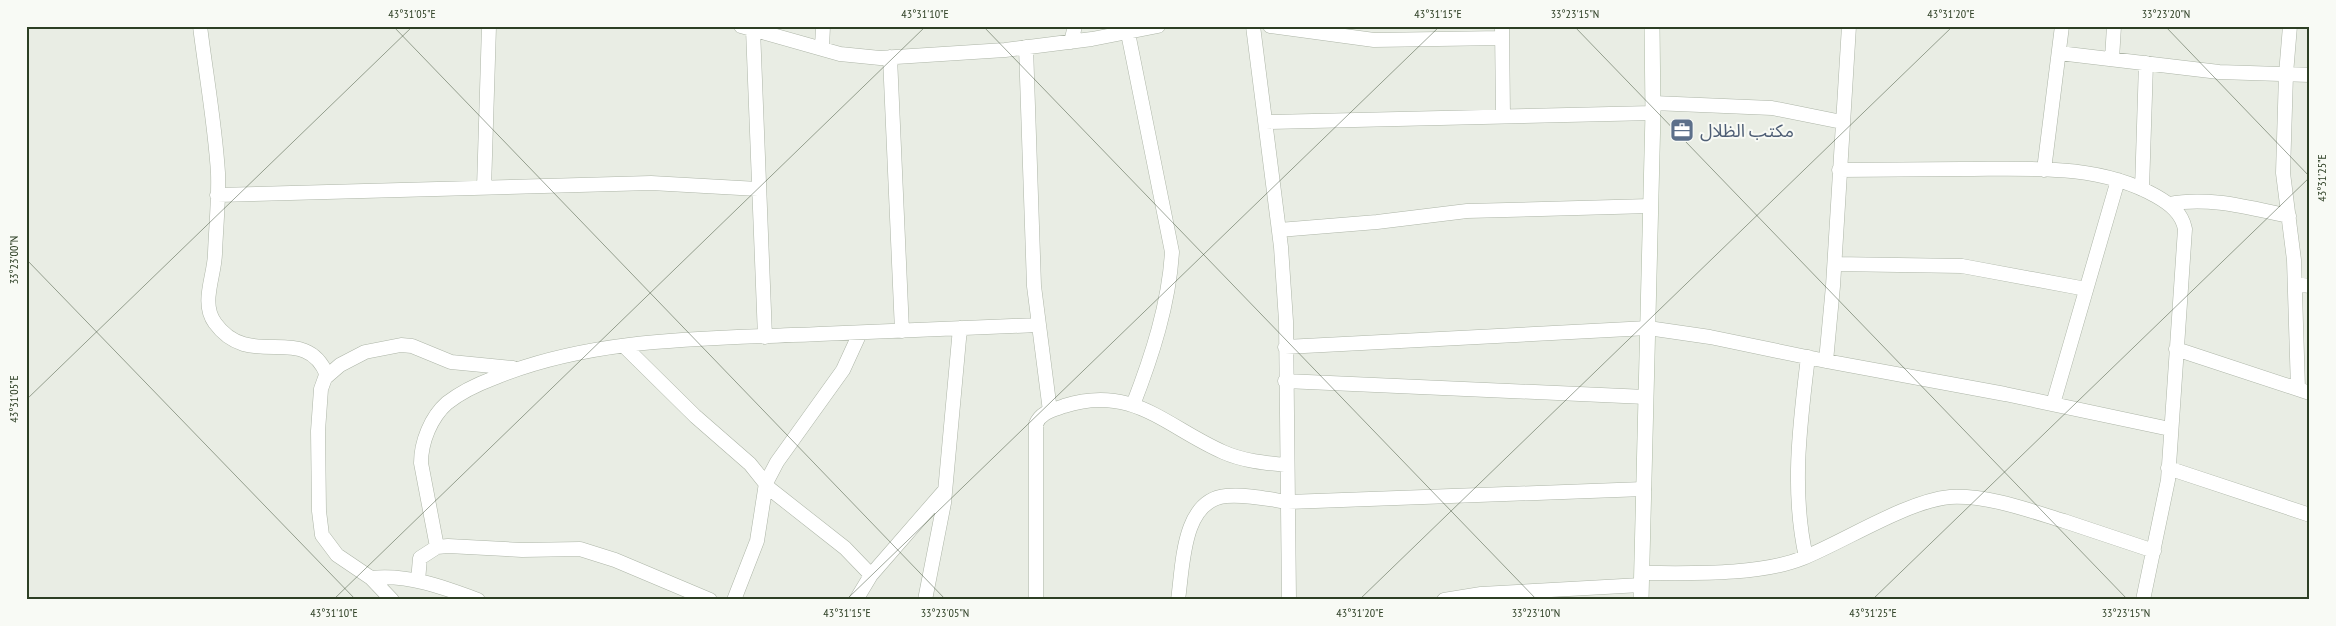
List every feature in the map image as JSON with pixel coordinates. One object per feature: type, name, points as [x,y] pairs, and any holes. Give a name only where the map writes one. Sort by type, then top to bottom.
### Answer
[{"type":"street","points":[[200,26],[218,174],[215,261],[208,305],[214,322],[229,337],[250,346],[304,349],[319,360],[327,375]]},
{"type":"street","points":[[484,188],[485,100],[489,26]]},
{"type":"street","points":[[822,48],[823,26]]},
{"type":"street","points":[[1071,42],[1075,26]]},
{"type":"street","points":[[765,336],[758,189],[747,28],[840,54],[890,57],[1071,42],[1158,26]]},
{"type":"street","points":[[1253,26],[1279,230],[1286,381],[1289,600]]},
{"type":"street","points":[[1270,26],[1374,40],[1502,32],[1503,116]]},
{"type":"street","points":[[1641,586],[1653,108],[1652,26]]},
{"type":"street","points":[[1826,361],[1849,26]]},
{"type":"street","points":[[2044,170],[2062,26]]},
{"type":"street","points":[[2112,59],[2114,26]]},
{"type":"street","points":[[2176,348],[2304,391],[2283,158],[2290,26]]},
{"type":"street","points":[[1128,33],[1172,252],[1171,272],[1152,358],[1133,405]]},
{"type":"street","points":[[1026,47],[1034,286],[1050,411]]},
{"type":"street","points":[[2058,53],[2219,72],[2310,75]]},
{"type":"street","points":[[890,57],[902,331]]},
{"type":"street","points":[[2142,189],[2146,63]]},
{"type":"street","points":[[1266,122],[1503,116],[1653,108],[1772,108],[1842,122]]},
{"type":"street","points":[[1840,170],[2044,170],[2077,172],[2118,180],[2142,189],[2169,204],[2183,220],[2185,229],[2168,468],[2154,551],[2143,600]]},
{"type":"street","points":[[2053,404],[2118,180]]},
{"type":"street","points":[[217,195],[651,183],[758,189]]},
{"type":"street","points":[[2169,204],[2184,201],[2224,203],[2289,216]]},
{"type":"street","points":[[1279,230],[1378,222],[1467,211],[1650,206]]},
{"type":"street","points":[[1834,264],[1962,266],[2058,282],[2086,289]]},
{"type":"street","points":[[2295,284],[2310,286]]},
{"type":"street","points":[[437,547],[421,463],[421,451],[426,436],[439,411],[454,398],[480,384],[516,369],[570,355],[660,342],[1038,325]]},
{"type":"street","points":[[926,600],[945,490],[960,328]]},
{"type":"street","points":[[1285,347],[1648,328],[1710,337],[2170,428]]},
{"type":"street","points":[[734,600],[757,541],[766,484],[777,462],[843,370],[860,333]]},
{"type":"street","points":[[392,600],[371,578],[330,548],[325,541],[320,525],[318,431],[321,388],[327,375],[365,352],[401,344],[412,346],[451,362],[516,369]]},
{"type":"street","points":[[624,346],[695,416],[750,464],[766,484],[785,502],[845,548],[871,574]]},
{"type":"street","points":[[1806,556],[1801,535],[1798,439],[1808,357]]},
{"type":"street","points":[[1286,381],[1646,397]]},
{"type":"street","points":[[1036,600],[1036,424],[1040,416],[1050,411],[1094,399],[1112,399],[1133,405],[1165,420],[1224,452],[1256,462],[1287,465]]},
{"type":"street","points":[[2168,468],[2310,515]]},
{"type":"street","points":[[856,600],[871,574],[945,490]]},
{"type":"street","points":[[1178,600],[1186,540],[1196,513],[1203,506],[1217,498],[1226,496],[1288,502],[1644,490]]},
{"type":"street","points":[[1444,600],[1481,594],[1641,586],[1726,571],[1781,564],[1806,556],[1907,510],[1933,500],[1950,497],[1993,501],[2025,508],[2154,551]]},
{"type":"street","points":[[418,581],[420,558],[437,547],[522,550],[580,548],[615,560],[710,600]]},
{"type":"street","points":[[371,578],[394,577],[418,581],[437,585],[478,600]]},
{"type":"place","name":"مكتب الظلال","points":[[1682,130]]}]
